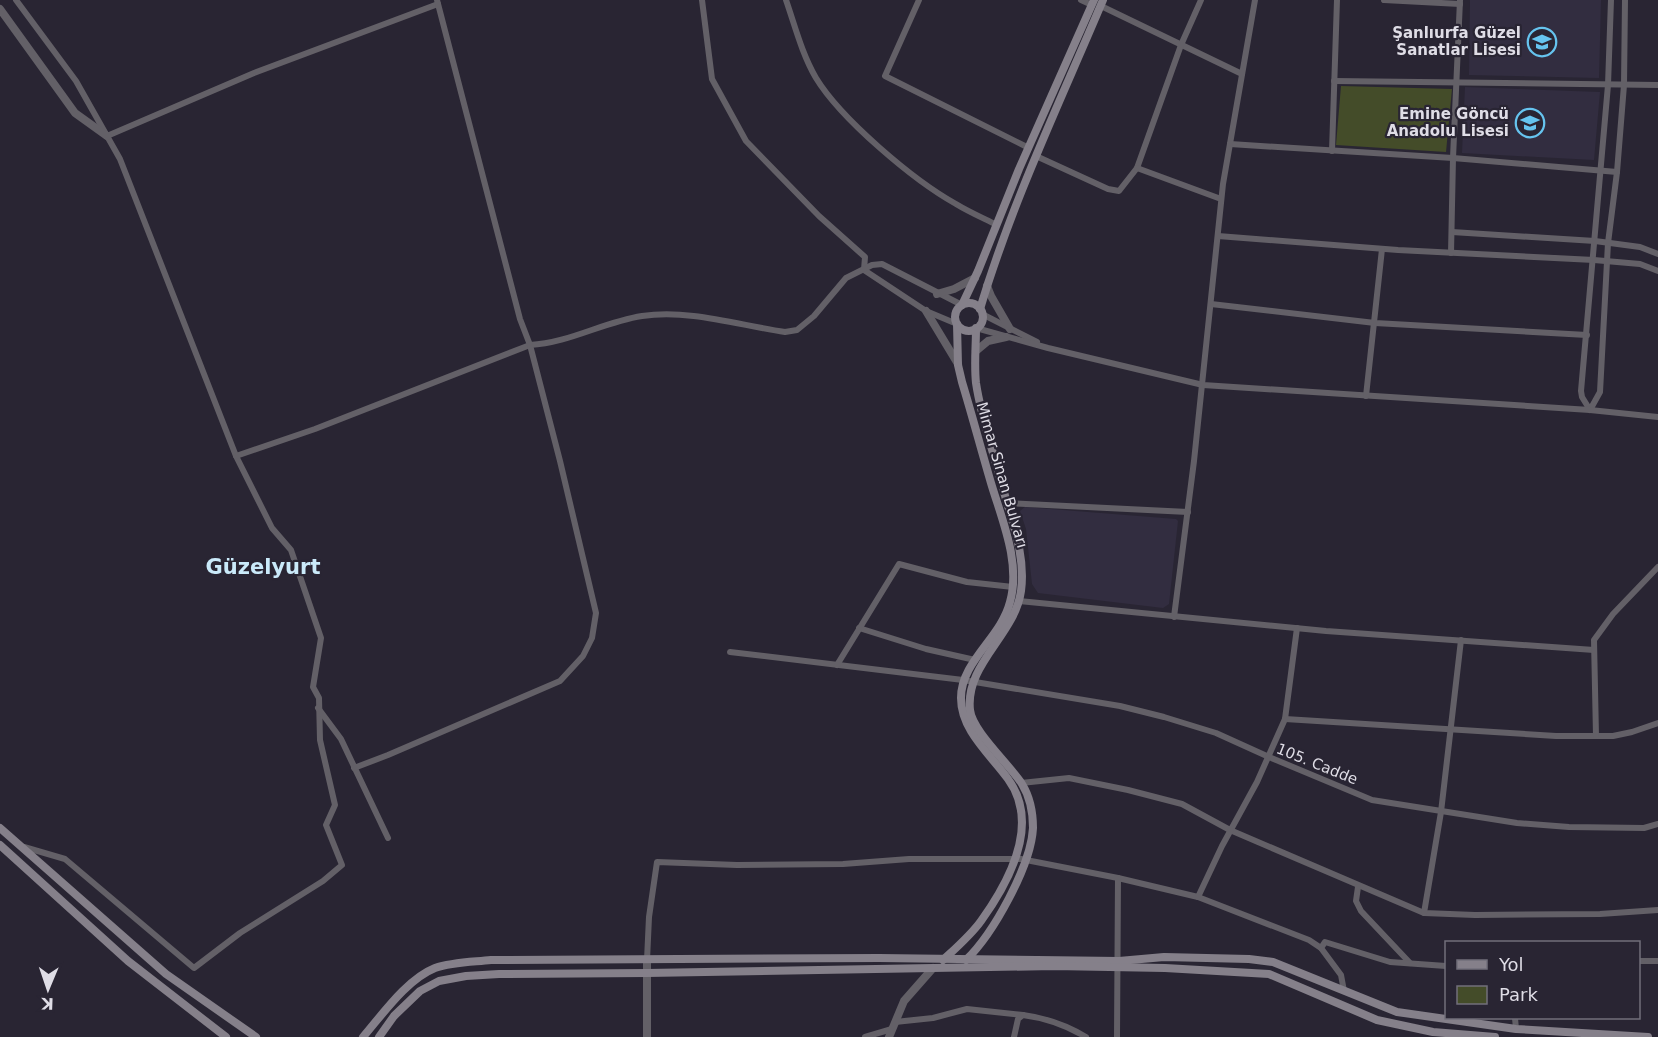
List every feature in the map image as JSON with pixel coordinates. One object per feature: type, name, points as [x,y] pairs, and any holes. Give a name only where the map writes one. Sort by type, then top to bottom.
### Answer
[{"type":"main road","points":[[1098,3],[1002,240],[987,286],[981,311],[981,323],[976,328],[965,331],[957,324],[955,313],[962,305],[975,278],[1029,148],[1098,3]]},
{"type":"main road","points":[[962,305],[973,304],[981,311]]},
{"type":"main road","name":"Mimar Sinan Bulvarı","points":[[933,968],[981,922],[1021,859],[1022,834],[1022,806],[1017,792],[968,728],[961,698],[963,680],[996,633],[1010,604],[1013,586],[1006,533],[958,365],[957,324]]},
{"type":"main road","name":"Mimar Sinan Bulvarı","points":[[953,968],[967,959],[986,937],[1014,888],[1021,859],[1033,830],[1032,811],[1022,783],[973,719],[970,710],[974,682],[1014,615],[1019,601],[1022,571],[1019,545],[976,384],[976,328]]},
{"type":"main road","points":[[0,828],[166,974],[256,1037]]},
{"type":"main road","points":[[0,845],[128,961],[226,1037]]},
{"type":"main road","points":[[379,1037],[394,1016],[420,991],[439,981],[499,974],[1118,964],[1164,957],[1214,957],[1273,962],[1397,1012],[1445,1019]]},
{"type":"main road","points":[[363,1037],[414,981],[433,969],[455,963],[491,960],[944,958],[1118,964],[1269,974],[1377,1020],[1433,1032],[1495,1037]]},
{"type":"main road","points":[[1446,1019],[1516,1029],[1648,1037]]},
{"type":"street","points":[[16,0],[76,81],[120,159],[236,456],[272,528],[291,550],[321,638],[313,687],[319,698],[320,740],[335,805],[326,825],[342,865],[323,881],[240,933],[194,968],[65,859],[18,845]]},
{"type":"street","points":[[702,0],[712,80],[746,141],[819,216],[865,257],[864,270]]},
{"type":"street","points":[[786,0],[804,54],[816,78],[838,107],[918,178],[955,204],[997,225]]},
{"type":"street","points":[[920,0],[885,76],[1029,148]]},
{"type":"street","points":[[1081,0],[1098,3],[1242,74]]},
{"type":"street","points":[[1036,156],[1108,189],[1119,191],[1137,168],[1181,45],[1201,0]]},
{"type":"street","points":[[1174,617],[1203,385],[1221,199],[1255,0]]},
{"type":"street","points":[[1332,151],[1337,0]]},
{"type":"street","points":[[1384,0],[1460,2],[1451,252]]},
{"type":"street","points":[[1590,410],[1582,397],[1581,390],[1608,85],[1611,0]]},
{"type":"street","points":[[1590,410],[1600,392],[1608,243],[1617,172],[1624,85],[1625,0]]},
{"type":"street","points":[[107,136],[254,73],[438,2],[517,307],[530,345],[596,613],[591,638],[584,656],[560,681],[354,768]]},
{"type":"street","points":[[0,9],[75,113],[107,136]]},
{"type":"street","points":[[1334,81],[1658,85]]},
{"type":"street","points":[[1230,144],[1453,158],[1617,172]]},
{"type":"street","points":[[1137,168],[1221,199]]},
{"type":"street","points":[[1452,232],[1595,241],[1640,248],[1658,255]]},
{"type":"street","points":[[1218,236],[1382,249],[1607,261],[1640,264],[1658,271]]},
{"type":"street","points":[[1366,396],[1382,249]]},
{"type":"street","points":[[236,456],[315,429],[530,345],[545,344],[617,320],[645,315],[679,315],[785,332],[797,330],[814,316],[846,278],[872,265],[882,264],[962,305]]},
{"type":"street","points":[[864,270],[926,311],[957,324]]},
{"type":"street","points":[[937,294],[954,290],[975,278]]},
{"type":"street","points":[[987,286],[1008,333]]},
{"type":"street","points":[[1211,304],[1375,323],[1587,335]]},
{"type":"street","points":[[926,311],[958,365]]},
{"type":"street","points":[[981,311],[1008,333]]},
{"type":"street","points":[[976,328],[1008,333],[1048,348],[1203,385],[1590,410],[1658,417]]},
{"type":"street","points":[[976,351],[988,341],[1008,333]]},
{"type":"street","points":[[1006,503],[1188,512]]},
{"type":"street","points":[[837,665],[899,564],[967,582],[1013,586]]},
{"type":"street","points":[[1596,736],[1594,640],[1613,614],[1658,567]]},
{"type":"street","points":[[1019,601],[1297,628],[1594,650]]},
{"type":"street","points":[[859,628],[926,649],[975,660]]},
{"type":"street","points":[[1198,897],[1269,757],[1285,719],[1297,628]]},
{"type":"street","points":[[1424,913],[1441,812],[1461,640]]},
{"type":"street","name":"105. Cadde","points":[[730,652],[963,680],[1120,706],[1216,733],[1372,800],[1517,824],[1644,828],[1658,824]]},
{"type":"street","points":[[318,707],[341,739],[388,838]]},
{"type":"street","points":[[1285,719],[1557,736],[1613,736],[1658,723]]},
{"type":"street","points":[[1022,783],[1069,778],[1182,804],[1230,830],[1424,913],[1600,914],[1658,910]]},
{"type":"street","points":[[647,1037],[649,916],[657,862],[737,865],[819,864],[909,859],[1021,859],[1198,897],[1309,940],[1321,948],[1341,975],[1344,992]]},
{"type":"street","points":[[1117,1037],[1118,878]]},
{"type":"street","points":[[1358,886],[1356,901],[1361,911],[1410,963]]},
{"type":"street","points":[[1321,948],[1325,942],[1390,962],[1445,966]]},
{"type":"street","points":[[1640,961],[1658,961]]},
{"type":"street","points":[[892,1030],[904,1001],[933,968]]},
{"type":"street","points":[[865,1037],[967,1009],[1041,1018],[1072,1029],[1086,1037]]},
{"type":"street","points":[[1014,1037],[1017,1019],[1023,1015]]},
{"type":"street","points":[[1515,1019],[1516,1029]]},
{"type":"shaded area","points":[[1470,0],[1601,0],[1599,78],[1469,75]]},
{"type":"shaded area","name":"Emine Göncü Anadolu Lisesi","points":[[1465,87],[1600,92],[1594,160],[1462,153]]},
{"type":"shaded area","points":[[1025,507],[1176,519],[1178,521],[1169,604],[1163,608],[1038,593],[1032,584],[1026,529],[1020,511]]},
{"type":"green space","points":[[1341,86],[1452,89],[1446,152],[1336,145]]},
{"type":"place","name":"Şanlıurfa Güzel Sanatlar Lisesi","points":[[1542,42]]},
{"type":"place","name":"Emine Göncü Anadolu Lisesi","points":[[1530,123]]},
{"type":"district","name":"Güzelyurt","points":[[263,567]]}]
